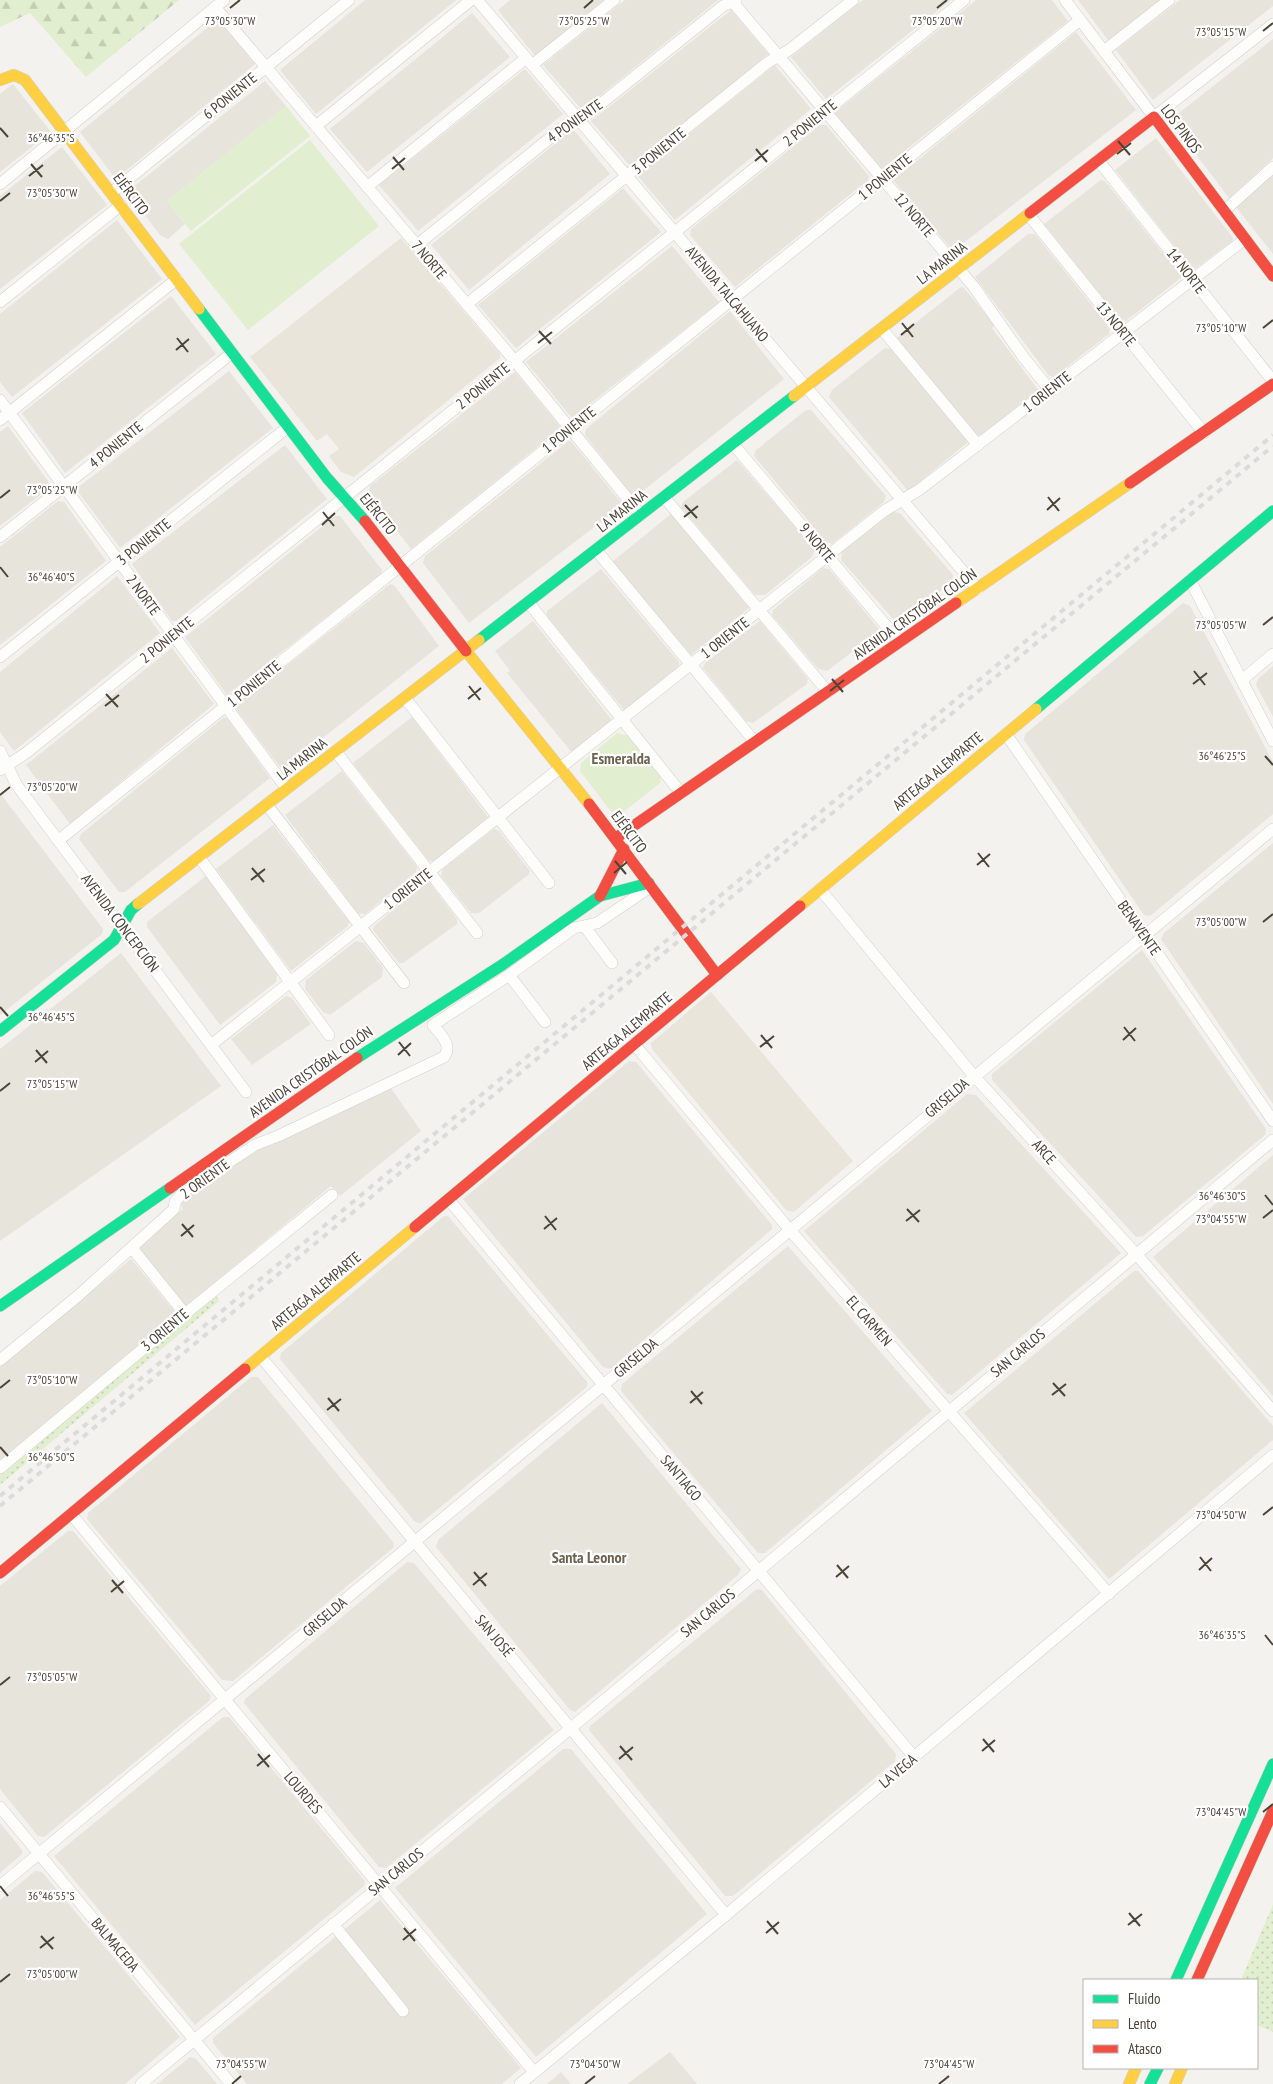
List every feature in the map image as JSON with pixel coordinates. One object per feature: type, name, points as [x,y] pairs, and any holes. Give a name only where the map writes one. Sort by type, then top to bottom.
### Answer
[{"type":"main road","name":"EJÉRCITO","points":[[0,80],[14,75],[25,80],[288,427],[616,838],[717,974]]},
{"type":"main road","name":"LA MARINA","points":[[0,1031],[114,940],[138,904],[1154,118]]},
{"type":"main road","name":"LOS PINOS","points":[[1154,118],[1245,239],[1271,270]]},
{"type":"main road","name":"AVENIDA CRISTÓBAL COLÓN","points":[[616,838],[1204,433],[1273,383]]},
{"type":"main road","name":"ARTEAGA ALEMPARTE","points":[[0,1573],[1273,511]]},
{"type":"main road","points":[[600,896],[624,849]]},
{"type":"main road","name":"AVENIDA CRISTÓBAL COLÓN","points":[[0,1306],[390,1035],[502,965],[600,896],[650,885]]},
{"type":"main road","points":[[1176,1979],[1273,1764]]},
{"type":"main road","points":[[1197,1979],[1273,1811]]},
{"type":"main road","points":[[1207,1979],[1219,1931]]},
{"type":"main road","points":[[1129,2084],[1136,2069]]},
{"type":"main road","points":[[1150,2084],[1158,2069]]},
{"type":"main road","points":[[1175,2084],[1182,2069]]},
{"type":"street","name":"6 PONIENTE","points":[[111,193],[349,0]]},
{"type":"street","points":[[367,186],[529,62],[614,0]]},
{"type":"street","name":"12 NORTE","points":[[733,0],[959,268],[1024,358],[1050,390]]},
{"type":"street","name":"4 PONIENTE","points":[[417,246],[566,125],[588,114],[733,0]]},
{"type":"street","name":"3 PONIENTE","points":[[467,304],[852,0]]},
{"type":"street","name":"2 PONIENTE","points":[[3,768],[26,754],[964,0]]},
{"type":"street","name":"LOS PINOS","points":[[1065,0],[1154,118]]},
{"type":"street","points":[[1104,51],[1169,0]]},
{"type":"street","points":[[316,126],[480,1]]},
{"type":"street","name":"AVENIDA TALCAHUANO","points":[[480,1],[529,62],[978,589]]},
{"type":"street","name":"7 NORTE","points":[[220,3],[266,67],[514,360],[641,515]]},
{"type":"street","points":[[0,184],[220,3]]},
{"type":"street","name":"1 PONIENTE","points":[[59,840],[1080,20]]},
{"type":"street","name":"LA MARINA","points":[[1154,118],[1273,24]]},
{"type":"street","name":"14 NORTE","points":[[1098,160],[1273,383]]},
{"type":"street","points":[[1224,211],[1273,167]]},
{"type":"street","points":[[0,302],[121,205]]},
{"type":"street","name":"13 NORTE","points":[[1028,214],[1204,433]]},
{"type":"street","name":"1 ORIENTE","points":[[211,1045],[884,511],[919,490],[978,446],[1245,239]]},
{"type":"street","points":[[5,416],[177,279]]},
{"type":"street","points":[[882,329],[978,446]]},
{"type":"street","name":"4 PONIENTE","points":[[0,537],[232,353]]},
{"type":"street","name":"2 NORTE","points":[[0,400],[5,416],[63,487],[287,789]]},
{"type":"street","name":"3 PONIENTE","points":[[0,657],[288,427]]},
{"type":"street","name":"9 NORTE","points":[[733,444],[900,642]]},
{"type":"street","points":[[664,497],[828,692]]},
{"type":"street","points":[[596,550],[755,742]]},
{"type":"street","points":[[1190,580],[1273,741]]},
{"type":"street","points":[[528,602],[681,793]]},
{"type":"street","points":[[1242,680],[1273,654]]},
{"type":"street","points":[[405,698],[549,883]]},
{"type":"street","name":"BENAVENTE","points":[[1006,734],[1273,1121]]},
{"type":"street","name":"AVENIDA CONCEPCIÓN","points":[[0,751],[3,768],[59,840],[246,1092]]},
{"type":"street","points":[[336,752],[477,933]]},
{"type":"street","points":[[267,805],[404,983]]},
{"type":"street","name":"GRISELDA","points":[[0,1886],[416,1543],[974,1076],[1273,830]]},
{"type":"street","points":[[199,858],[329,1035]]},
{"type":"street","points":[[545,1022],[509,975],[574,928],[597,923],[650,885]]},
{"type":"street","name":"ARCE","points":[[820,889],[974,1076],[1137,1255],[1273,1411]]},
{"type":"street","points":[[585,927],[612,963]]},
{"type":"street","name":"2 ORIENTE","points":[[0,1360],[132,1248],[174,1209],[175,1202],[183,1192],[255,1145],[278,1136],[441,1058],[448,1051],[447,1045],[433,1025],[509,975]]},
{"type":"street","name":"EL CARMEN","points":[[634,1044],[789,1230],[1108,1594]]},
{"type":"street","name":"SAN CARLOS","points":[[141,2084],[571,1728],[1273,1140]]},
{"type":"street","name":"3 ORIENTE","points":[[0,1468],[184,1314],[332,1195]]},
{"type":"street","name":"SANTIAGO","points":[[449,1200],[914,1758]]},
{"type":"street","points":[[132,1248],[184,1314]]},
{"type":"street","name":"SAN JOSÉ","points":[[261,1357],[726,1914]]},
{"type":"street","name":"LA VEGA","points":[[520,2084],[914,1758],[1273,1455]]},
{"type":"street","name":"LOURDES","points":[[71,1514],[534,2072]]},
{"type":"street","name":"BALMACEDA","points":[[0,1807],[231,2084]]},
{"type":"street","points":[[333,1924],[403,2011]]},
{"type":"shaded area","points":[[365,0],[456,0],[316,114],[280,70]]},
{"type":"shaded area","points":[[510,0],[604,0],[535,56],[498,10]]},
{"type":"shaded area","points":[[625,0],[718,0],[582,110],[543,65]]},
{"type":"shaded area","points":[[863,0],[951,0],[826,99],[791,57]]},
{"type":"shaded area","points":[[976,0],[1052,0],[1068,21],[882,169],[834,113]]},
{"type":"shaded area","points":[[1078,0],[1160,0],[1108,40]]},
{"type":"shaded area","points":[[1180,0],[1273,0],[1273,6],[1153,100],[1116,50]]},
{"type":"shaded area","points":[[731,10],[768,54],[631,167],[591,121]]},
{"type":"shaded area","points":[[472,13],[510,57],[367,172],[330,129]]},
{"type":"shaded area","points":[[218,19],[255,64],[116,179],[80,132]]},
{"type":"shaded area","points":[[1076,32],[1136,110],[953,251],[893,180]]},
{"type":"shaded area","points":[[1273,39],[1273,158],[1229,198],[1170,120]]},
{"type":"shaded area","points":[[775,65],[811,109],[675,220],[637,175]]},
{"type":"shaded area","points":[[525,69],[563,114],[418,231],[379,185]]},
{"type":"shaded area","points":[[265,81],[286,106],[167,201],[185,224],[168,239],[160,235],[127,192]]},
{"type":"shaded area","points":[[13,84],[51,132],[0,172],[0,94]]},
{"type":"shaded area","points":[[820,125],[826,125],[869,176],[868,180],[735,287],[690,235],[691,229]]},
{"type":"shaded area","points":[[573,129],[610,174],[469,290],[431,245]]},
{"type":"shaded area","points":[[1156,138],[1233,238],[1232,241],[1196,268],[1191,267],[1115,170]]},
{"type":"shaded area","points":[[62,147],[107,205],[0,289],[0,196]]},
{"type":"shaded area","points":[[1273,174],[1273,254],[1236,207]]},
{"type":"shaded area","points":[[1101,180],[1105,181],[1182,277],[1126,321],[1121,320],[1044,224]]},
{"type":"shaded area","points":[[623,188],[661,232],[516,348],[478,305]]},
{"type":"shaded area","points":[[117,220],[162,279],[12,397],[0,382],[0,314]]},
{"type":"shaded area","points":[[1028,234],[1035,234],[1110,328],[1109,334],[1054,377],[1049,376],[975,277]]},
{"type":"shaded area","points":[[401,238],[500,354],[500,358],[354,477],[341,472],[329,456],[339,449],[327,434],[317,441],[250,357]]},
{"type":"shaded area","points":[[672,246],[719,302],[572,418],[526,362]]},
{"type":"shaded area","points":[[961,287],[964,288],[995,325],[992,328],[1039,391],[982,435],[977,435],[895,339]]},
{"type":"shaded area","points":[[171,296],[216,354],[65,473],[22,413]]},
{"type":"shaded area","points":[[730,311],[784,379],[634,498],[585,435],[586,429]]},
{"type":"shaded area","points":[[885,348],[891,349],[968,442],[908,491],[829,397],[832,390]]},
{"type":"shaded area","points":[[229,371],[273,428],[120,548],[76,489]]},
{"type":"shaded area","points":[[515,372],[561,428],[411,549],[368,494],[370,486]]},
{"type":"shaded area","points":[[806,410],[811,410],[886,496],[884,502],[832,544],[825,541],[754,456],[755,451]]},
{"type":"shaded area","points":[[8,426],[50,484],[49,488],[0,526],[0,432]]},
{"type":"shaded area","points":[[570,440],[623,505],[469,623],[423,563],[425,556]]},
{"type":"shaded area","points":[[285,445],[327,499],[176,621],[172,621],[132,564]]},
{"type":"shaded area","points":[[737,460],[815,550],[812,557],[765,595],[755,595],[681,507],[683,502]]},
{"type":"shaded area","points":[[58,501],[64,502],[106,561],[0,645],[0,547]]},
{"type":"shaded area","points":[[893,512],[900,513],[953,575],[952,583],[896,622],[841,560],[842,552]]},
{"type":"shaded area","points":[[671,514],[749,608],[691,655],[612,562]]},
{"type":"shaded area","points":[[335,516],[340,516],[382,570],[381,574],[227,695],[185,637]]},
{"type":"shaded area","points":[[823,568],[829,569],[879,629],[877,633],[827,671],[818,669],[772,615],[773,610]]},
{"type":"shaded area","points":[[601,569],[679,662],[679,666],[624,710],[547,616],[547,611]]},
{"type":"shaded area","points":[[117,576],[160,633],[14,751],[0,732],[0,672]]},
{"type":"shaded area","points":[[390,584],[394,585],[439,646],[285,768],[280,767],[237,711],[237,705]]},
{"type":"shaded area","points":[[1183,603],[1190,606],[1273,762],[1273,814],[1150,916],[1144,915],[1024,740],[1025,734]]},
{"type":"shaded area","points":[[533,621],[611,719],[610,723],[573,754],[507,673],[510,671],[495,651]]},
{"type":"shaded area","points":[[760,621],[808,679],[807,684],[753,723],[746,721],[703,668],[705,663]]},
{"type":"shaded area","points":[[172,648],[214,704],[70,824],[26,765]]},
{"type":"shaded area","points":[[1273,666],[1273,717],[1256,685],[1258,679]]},
{"type":"shaded area","points":[[224,717],[228,719],[270,778],[125,892],[119,892],[79,839],[81,834]]},
{"type":"shaded area","points":[[412,717],[488,817],[434,861],[429,861],[353,763]]},
{"type":"shaded area","points":[[342,771],[417,867],[416,872],[365,914],[358,913],[285,815]]},
{"type":"shaded area","points":[[0,793],[103,929],[102,934],[0,1015]]},
{"type":"shaded area","points":[[273,825],[349,922],[348,926],[291,971],[216,869]]},
{"type":"shaded area","points":[[494,829],[499,831],[530,871],[528,875],[479,913],[471,913],[441,876],[443,869]]},
{"type":"shaded area","points":[[1273,843],[1273,1104],[1161,939],[1164,933]]},
{"type":"shaded area","points":[[206,876],[277,974],[276,982],[220,1025],[147,927],[147,922]]},
{"type":"shaded area","points":[[426,882],[430,883],[457,919],[457,924],[403,963],[399,963],[373,930],[374,926]]},
{"type":"shaded area","points":[[356,941],[364,943],[383,968],[382,977],[330,1015],[323,1012],[305,989],[306,980]]},
{"type":"shaded area","points":[[1142,950],[1266,1129],[1265,1135],[1143,1236],[1136,1237],[992,1080],[992,1074]]},
{"type":"shaded area","points":[[121,953],[221,1086],[0,1241],[0,1049]]},
{"type":"shaded area","points":[[711,992],[853,1161],[794,1212],[786,1210],[652,1049],[651,1043]]},
{"type":"shaded area","points":[[286,996],[292,998],[311,1024],[252,1065],[231,1039]]},
{"type":"shaded area","points":[[629,1061],[636,1062],[772,1225],[772,1229],[610,1369],[603,1367],[463,1199]]},
{"type":"shaded area","points":[[390,1087],[421,1131],[340,1196],[331,1186],[186,1306],[138,1247],[183,1209],[179,1199],[268,1142],[271,1145]]},
{"type":"shaded area","points":[[967,1094],[976,1095],[1121,1253],[952,1395],[947,1394],[804,1231]]},
{"type":"shaded area","points":[[1273,1155],[1273,1396],[1153,1257]]},
{"type":"shaded area","points":[[444,1216],[448,1216],[587,1382],[587,1387],[421,1523],[415,1522],[280,1359],[281,1353]]},
{"type":"shaded area","points":[[788,1246],[932,1411],[765,1553],[758,1553],[621,1391],[622,1384]]},
{"type":"shaded area","points":[[131,1259],[174,1311],[173,1316],[0,1461],[0,1367]]},
{"type":"shaded area","points":[[1134,1271],[1138,1271],[1273,1426],[1273,1440],[1109,1579],[964,1413]]},
{"type":"shaded area","points":[[251,1377],[258,1377],[393,1542],[394,1547],[233,1681],[222,1680],[87,1519],[88,1513]]},
{"type":"shaded area","points":[[602,1403],[741,1569],[738,1575],[575,1712],[570,1710],[436,1547],[438,1540]]},
{"type":"shaded area","points":[[68,1531],[73,1531],[211,1696],[209,1701],[44,1837],[38,1836],[0,1789],[0,1586]]},
{"type":"shaded area","points":[[407,1562],[414,1563],[554,1730],[386,1868],[379,1867],[244,1703],[245,1699]]},
{"type":"shaded area","points":[[757,1589],[762,1590],[896,1754],[895,1761],[733,1896],[725,1896],[589,1730],[590,1726]]},
{"type":"shaded area","points":[[223,1717],[229,1717],[365,1881],[364,1886],[195,2025],[54,1856]]},
{"type":"shaded area","points":[[563,1749],[571,1749],[707,1914],[536,2057],[395,1888]]},
{"type":"shaded area","points":[[0,1823],[22,1850],[22,1854],[0,1873]]},
{"type":"shaded area","points":[[35,1871],[42,1872],[180,2037],[125,2084],[0,2084],[0,1900]]},
{"type":"shaded area","points":[[380,1900],[521,2068],[502,2084],[247,2084],[213,2043],[213,2038]]},
{"type":"shaded area","points":[[670,2052],[697,2084],[627,2084]]},
{"type":"shaded area","points":[[190,2057],[196,2059],[217,2084],[157,2084]]},
{"type":"shaded area","points":[[561,2072],[571,2084],[547,2084]]},
{"type":"green space","points":[[0,0],[179,0],[86,77],[30,13],[0,27]]},
{"type":"green space","points":[[286,106],[310,136],[191,231],[167,201]]},
{"type":"green space","points":[[310,140],[379,226],[248,330],[179,244]]},
{"type":"green space","points":[[617,733],[629,736],[661,776],[660,783],[622,813],[613,814],[580,771],[581,763]]},
{"type":"green space","points":[[216,1295],[219,1301],[0,1485],[0,1473]]},
{"type":"green space","points":[[1273,1904],[1273,2032],[1258,2025],[1258,1979],[1241,1979]]},
{"type":"railway","points":[[0,1496],[1273,435]]},
{"type":"railway","points":[[0,1506],[1273,446]]},
{"type":"traffic: fast","points":[[199,309],[327,478],[365,521]]},
{"type":"traffic: fast","points":[[479,640],[794,396]]},
{"type":"traffic: fast","points":[[1036,709],[1273,511]]},
{"type":"traffic: fast","points":[[357,1058],[502,965],[600,896],[649,883]]},
{"type":"traffic: fast","points":[[0,1031],[114,940],[131,910],[138,904]]},
{"type":"traffic: fast","points":[[0,1306],[170,1188]]},
{"type":"traffic: fast","points":[[1176,1979],[1273,1764]]},
{"type":"traffic: fast","points":[[1150,2084],[1158,2069]]},
{"type":"traffic: slow","points":[[0,80],[14,75],[25,80],[199,309]]},
{"type":"traffic: slow","points":[[794,396],[1030,213]]},
{"type":"traffic: slow","points":[[956,603],[1130,483]]},
{"type":"traffic: slow","points":[[138,904],[479,640]]},
{"type":"traffic: slow","points":[[466,651],[589,804]]},
{"type":"traffic: slow","points":[[800,906],[1036,709]]},
{"type":"traffic: slow","points":[[245,1369],[415,1227]]},
{"type":"traffic: slow","points":[[1129,2084],[1136,2069]]},
{"type":"traffic: slow","points":[[1175,2084],[1182,2069]]},
{"type":"traffic: jam","points":[[1030,213],[1154,117],[1273,276]]},
{"type":"traffic: jam","points":[[1130,483],[1273,384]]},
{"type":"traffic: jam","points":[[365,521],[466,651]]},
{"type":"traffic: jam","points":[[616,838],[956,603]]},
{"type":"traffic: jam","points":[[589,804],[717,975],[800,906]]},
{"type":"traffic: jam","points":[[600,896],[624,849]]},
{"type":"traffic: jam","points":[[415,1227],[717,975]]},
{"type":"traffic: jam","points":[[170,1188],[357,1058]]},
{"type":"traffic: jam","points":[[0,1573],[245,1369]]},
{"type":"traffic: jam","points":[[1197,1979],[1273,1811]]},
{"type":"district","name":"Esmeralda","points":[[621,758]]},
{"type":"district","name":"Santa Leonor","points":[[589,1557]]}]
